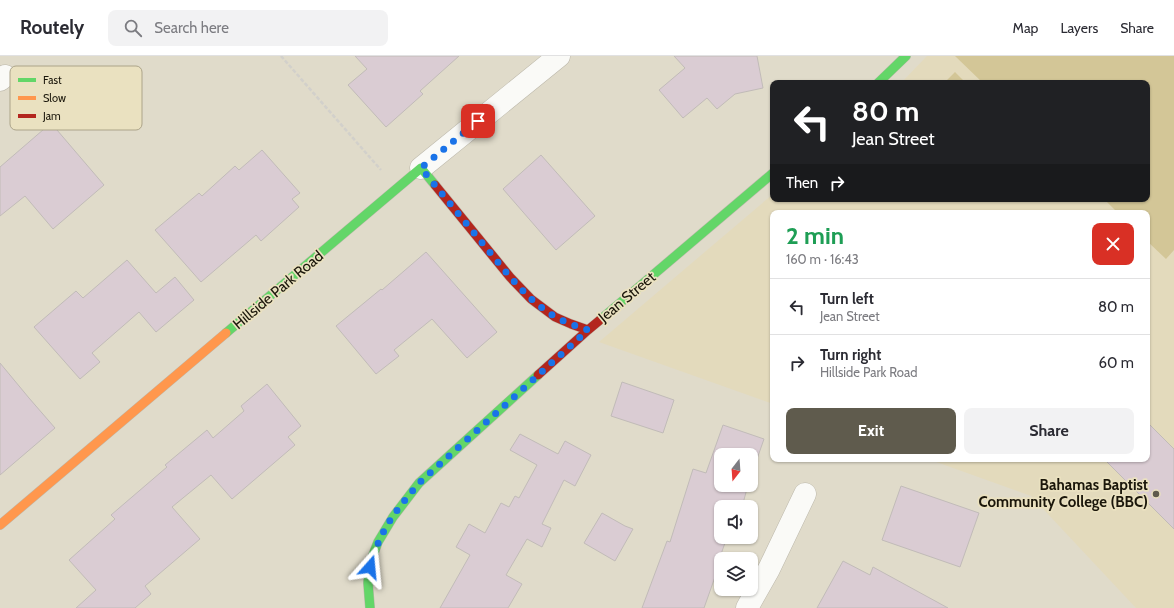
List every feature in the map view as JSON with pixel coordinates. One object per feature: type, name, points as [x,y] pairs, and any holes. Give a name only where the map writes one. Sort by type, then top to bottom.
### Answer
[{"type":"street","name":"Hillside Park Road","points":[[0,526],[421,168],[559,56]]},
{"type":"street","points":[[881,80],[906,56]]},
{"type":"street","name":"Jean Street","points":[[421,168],[510,277],[526,294],[545,311],[566,322],[588,330],[770,176]]},
{"type":"street","points":[[370,608],[368,583],[370,567],[388,524],[402,504],[419,483],[588,330]]},
{"type":"street","points":[[747,608],[769,569],[805,494]]},
{"type":"path","points":[[281,56],[398,188]]},
{"type":"shaded area","points":[[927,56],[1174,56],[1174,608],[1136,608],[1031,496],[936,462],[1150,462],[1150,210],[770,210],[770,403],[599,342],[770,197],[770,202],[1150,202],[1150,80],[904,80]]},
{"type":"shaded area","points":[[955,56],[1174,56],[1174,250],[1166,259],[1150,244],[1150,210],[1115,210],[1107,202],[1150,202],[1150,80],[980,80]]},
{"type":"shaded area","points":[[955,72],[963,80],[947,80]]},
{"type":"building","points":[[355,56],[459,56],[420,91],[423,94],[386,127],[348,85],[367,69]]},
{"type":"building","points":[[674,56],[757,56],[763,88],[735,94],[717,109],[707,98],[683,118],[659,90],[685,68]]},
{"type":"building","points":[[43,130],[57,130],[104,185],[53,229],[25,196],[0,216],[0,167]]},
{"type":"building","points":[[262,150],[300,193],[292,199],[299,207],[261,241],[256,235],[201,282],[155,230],[199,193],[202,196],[235,166],[239,170]]},
{"type":"building","points":[[541,155],[595,216],[556,250],[503,189]]},
{"type":"building","points":[[426,252],[497,332],[467,358],[432,319],[394,350],[399,356],[376,374],[336,326],[381,289],[382,290]]},
{"type":"building","points":[[127,260],[156,293],[175,277],[194,300],[156,332],[139,312],[92,353],[100,362],[80,379],[34,327],[76,291],[83,298]]},
{"type":"building","points":[[0,363],[55,428],[0,475]]},
{"type":"building","points":[[622,382],[674,400],[663,433],[611,416]]},
{"type":"building","points":[[267,384],[301,426],[288,437],[295,445],[232,499],[211,475],[172,507],[200,539],[145,586],[151,594],[135,608],[76,608],[96,590],[69,560],[115,519],[111,515],[167,467],[165,465],[207,430],[213,438],[244,411],[241,406]]},
{"type":"building","points":[[723,425],[764,439],[758,456],[758,448],[715,448]]},
{"type":"building","name":"Bahamas Baptist Community College (BBC)","points":[[1150,425],[1174,449],[1174,529],[1107,462],[1150,462]]},
{"type":"building","points":[[520,434],[558,454],[565,441],[591,455],[575,486],[564,480],[542,524],[551,528],[542,547],[527,539],[506,575],[522,584],[508,608],[440,608],[470,555],[456,547],[469,524],[485,533],[501,503],[509,507],[515,496],[519,498],[537,465],[510,450]]},
{"type":"building","points":[[714,450],[714,492],[746,492],[744,500],[714,500],[714,544],[725,544],[722,552],[714,552],[714,580],[704,608],[642,608],[667,541],[670,542],[693,469],[706,473]]},
{"type":"building","points":[[901,486],[979,513],[960,567],[882,540]]},
{"type":"building","points":[[602,513],[633,529],[615,561],[584,543]]},
{"type":"building","points":[[843,561],[870,575],[873,567],[948,608],[817,608]]},
{"type":"traffic: fast","points":[[881,80],[906,56]]},
{"type":"traffic: fast","points":[[226,333],[421,168],[435,185]]},
{"type":"traffic: fast","points":[[600,320],[770,176]]},
{"type":"traffic: fast","points":[[370,608],[368,583],[369,569],[378,542],[393,517],[419,483],[538,375]]},
{"type":"traffic: slow","points":[[0,525],[226,333]]},
{"type":"traffic: jam","points":[[435,185],[510,277],[531,299],[555,317],[588,330],[600,320]]},
{"type":"traffic: jam","points":[[538,375],[588,330]]},
{"type":"place","name":"Bahamas Baptist Community College (BBC)","points":[[1156,494]]},
{"type":"route","points":[[370,567],[388,524],[419,483],[588,330],[566,322],[545,311],[526,294],[510,277],[421,168],[478,121]]}]
